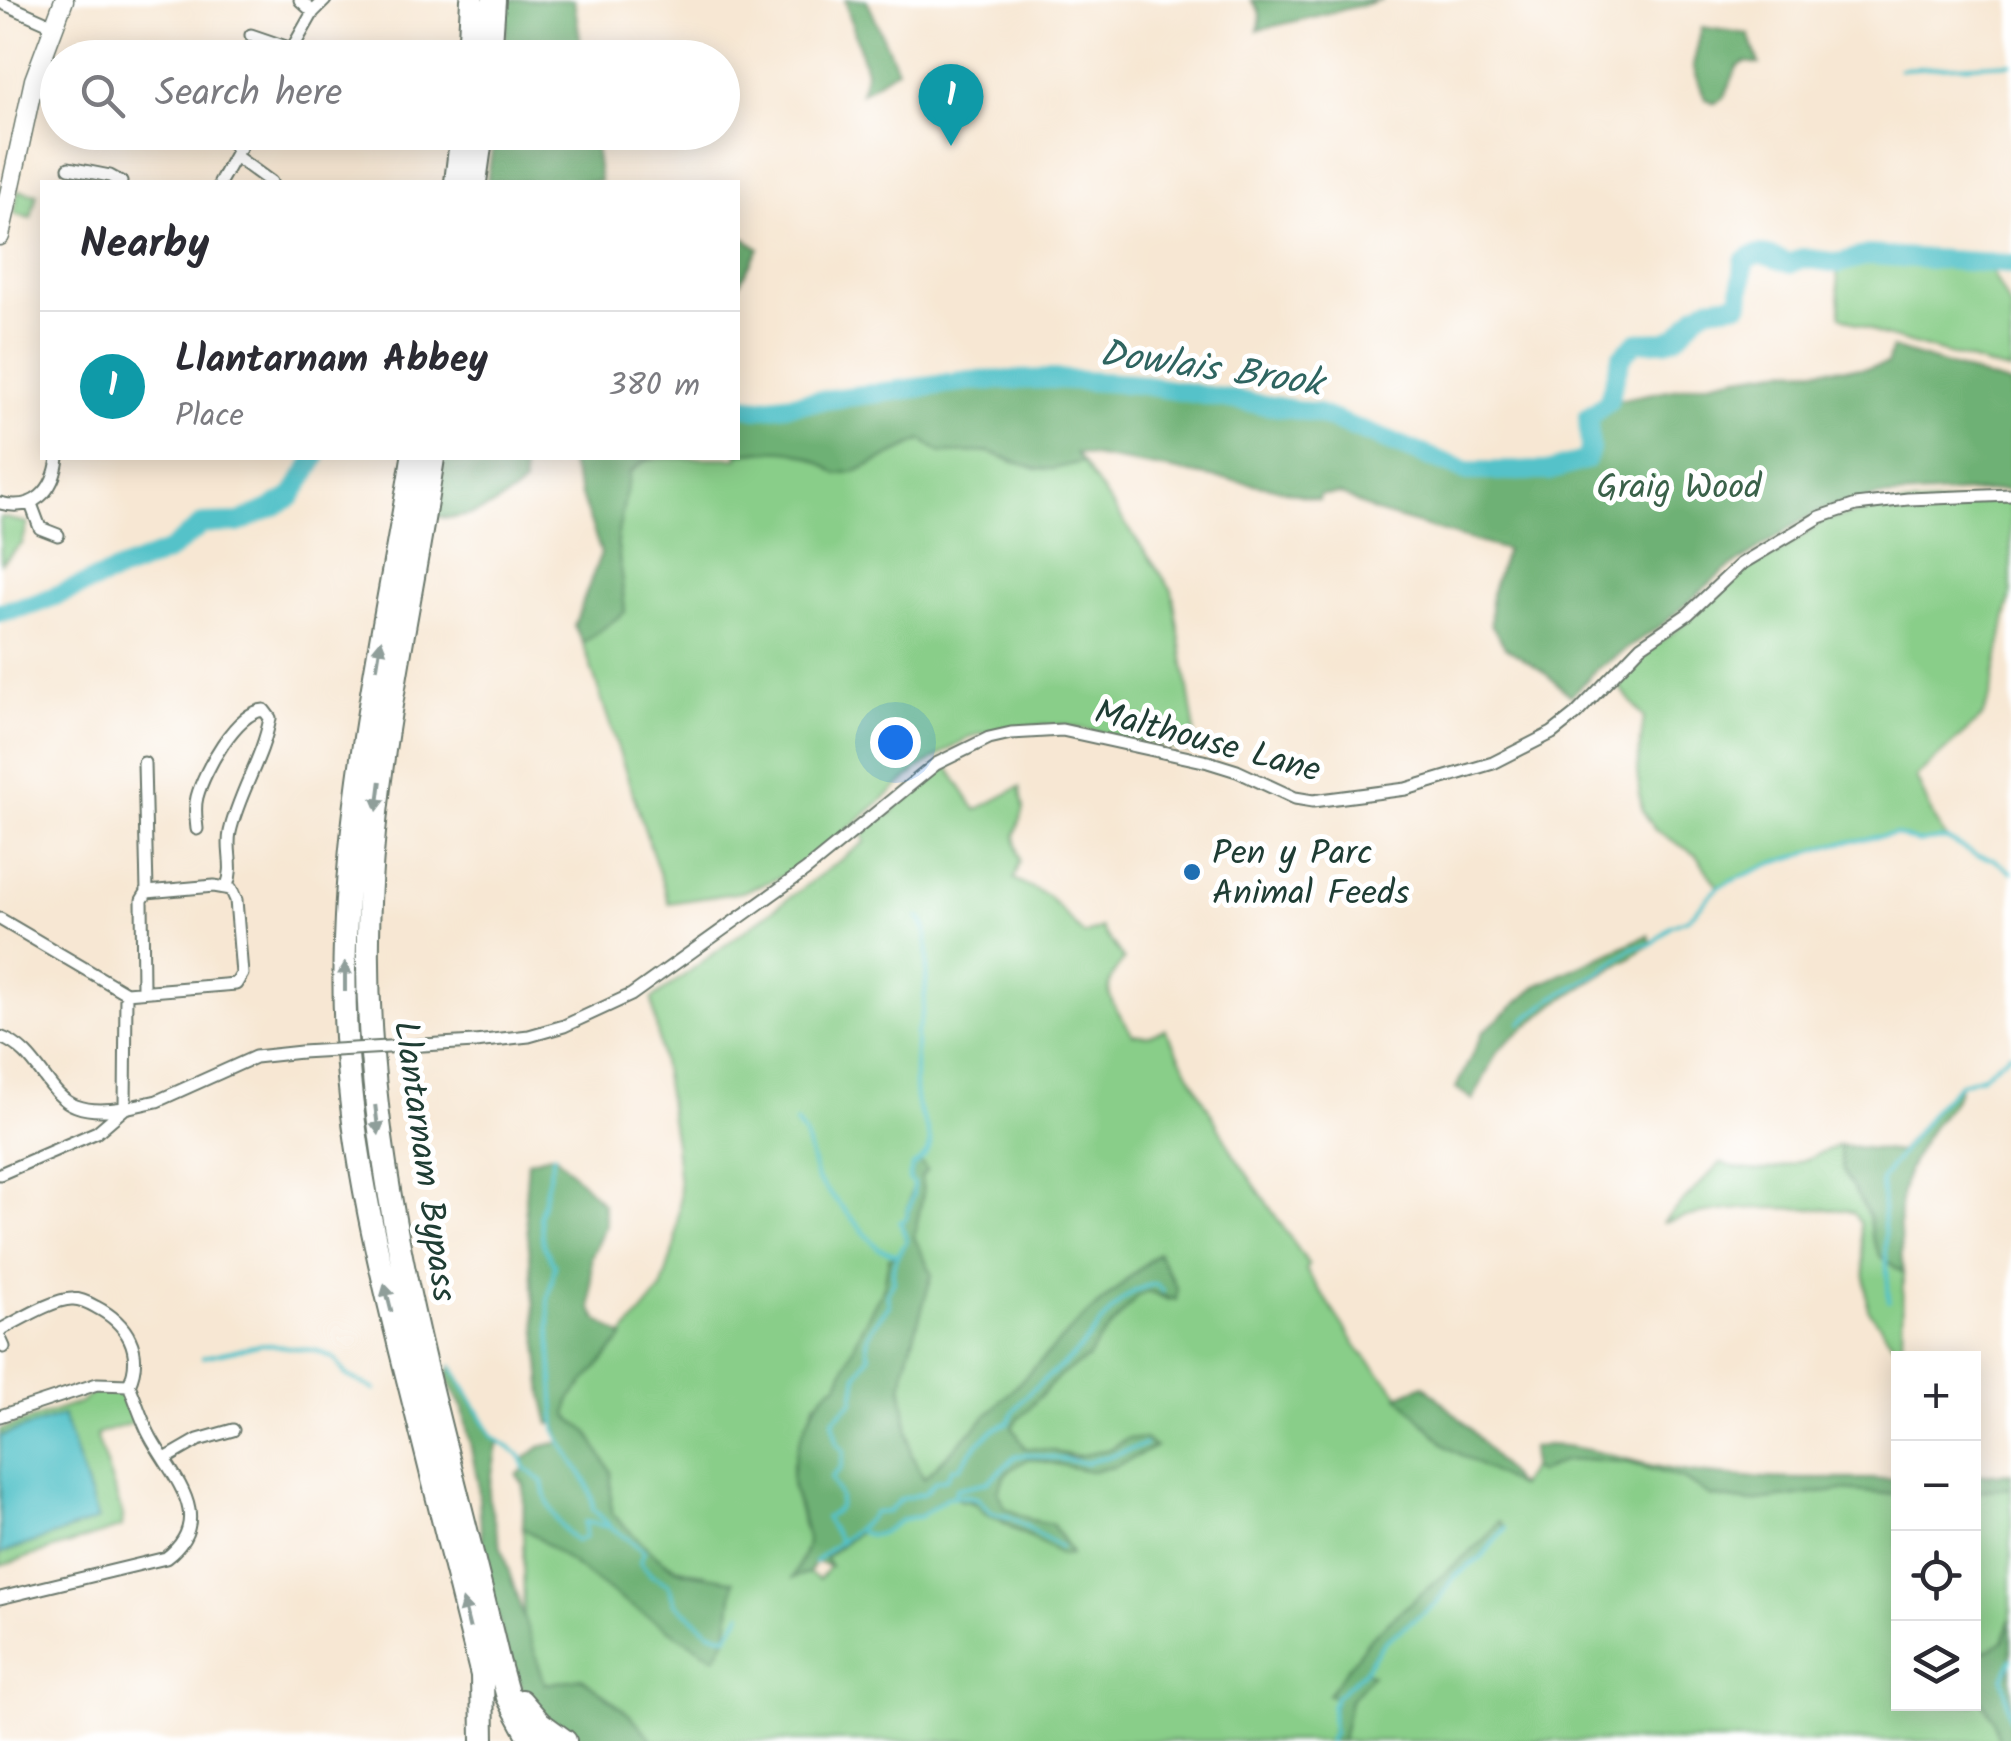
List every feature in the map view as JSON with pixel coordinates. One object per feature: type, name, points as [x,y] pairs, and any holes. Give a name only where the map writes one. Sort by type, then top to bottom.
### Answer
[{"type":"highway","points":[[469,40],[472,0]]},
{"type":"highway","points":[[491,40],[494,0]]},
{"type":"highway","points":[[456,180],[460,150]]},
{"type":"highway","points":[[475,180],[479,150]]},
{"type":"highway","name":"Llantarnam Bypass","points":[[412,460],[352,837],[345,949],[346,1037],[359,1154],[382,1275],[482,1675],[483,1741]]},
{"type":"highway","name":"Llantarnam Bypass","points":[[433,460],[406,610],[374,838],[368,937],[369,1022],[377,1120],[397,1246],[498,1664],[508,1698],[532,1741]]},
{"type":"highway","points":[[498,1664],[530,1714],[565,1741]]},
{"type":"highway","points":[[514,1741],[522,1741]]},
{"type":"street","points":[[47,40],[64,0]]},
{"type":"street","points":[[300,0],[313,12]]},
{"type":"street","points":[[299,40],[313,12],[325,0]]},
{"type":"street","points":[[0,2],[52,25]]},
{"type":"street","points":[[250,35],[262,40]]},
{"type":"street","points":[[0,236],[8,161],[40,62]]},
{"type":"street","points":[[221,180],[237,152],[269,180]]},
{"type":"street","points":[[70,168],[117,180]]},
{"type":"street","points":[[0,503],[32,504],[56,474],[58,460]]},
{"type":"street","name":"Malthouse Lane","points":[[0,1174],[96,1132],[125,1108],[157,1101],[255,1058],[475,1042],[528,1036],[564,1026],[631,995],[806,870],[936,764],[989,738],[1062,730],[1208,762],[1295,798],[1313,801],[1406,789],[1493,763],[1552,733],[1576,714],[1641,646],[1688,614],[1741,564],[1820,516],[1856,505],[1908,499],[2011,495]]},
{"type":"street","points":[[32,504],[40,528],[58,536]]},
{"type":"street","points":[[197,829],[196,799],[215,757],[250,714],[264,710],[270,718],[266,745],[229,836],[232,871],[226,886]]},
{"type":"street","points":[[143,989],[142,900],[147,892],[144,763]]},
{"type":"street","points":[[147,892],[226,886]]},
{"type":"street","points":[[0,920],[126,993],[233,986],[242,974],[236,900],[226,886]]},
{"type":"street","points":[[0,1036],[32,1058],[63,1100],[88,1109],[125,1108],[126,993]]},
{"type":"street","points":[[0,1330],[66,1300],[83,1301],[117,1321],[131,1341],[136,1362],[129,1385],[148,1432],[182,1484],[190,1516],[186,1534],[174,1552],[153,1564],[0,1598]]},
{"type":"street","points":[[0,1416],[98,1384],[129,1385]]},
{"type":"street","points":[[165,1459],[198,1440],[233,1430]]},
{"type":"street","points":[[215,1435],[220,1452]]},
{"type":"green space","points":[[507,0],[574,0],[580,40],[505,40]]},
{"type":"green space","points":[[845,0],[867,0],[897,69],[861,93],[866,71]]},
{"type":"green space","points":[[1251,0],[1383,0],[1258,30],[1260,14]]},
{"type":"green space","points":[[1702,27],[1749,34],[1759,64],[1745,62],[1737,67],[1724,98],[1715,103],[1705,99],[1693,66]]},
{"type":"green space","points":[[492,150],[595,150],[600,180],[487,180]]},
{"type":"green space","points":[[18,190],[37,194],[31,218],[14,214]]},
{"type":"green space","points":[[740,235],[759,248],[740,282]]},
{"type":"green space","points":[[1868,255],[1988,264],[2011,309],[2011,372],[1879,334],[1841,316],[1836,262]]},
{"type":"green space","name":"Graig Wood","points":[[1892,348],[2011,385],[2011,490],[1877,497],[1833,506],[1808,517],[1723,572],[1662,625],[1597,669],[1571,696],[1544,672],[1505,647],[1491,624],[1491,594],[1506,550],[1376,512],[1340,494],[1320,495],[1319,500],[1270,487],[1076,453],[1082,462],[1036,469],[990,452],[941,453],[922,440],[857,471],[837,474],[801,454],[740,454],[740,405],[755,409],[969,381],[1053,379],[1136,384],[1316,413],[1467,471],[1550,471],[1585,459],[1590,449],[1588,417],[1608,402],[1780,370],[1887,364]]},
{"type":"green space","points":[[922,440],[941,452],[990,452],[1013,462],[1053,469],[1082,462],[1172,590],[1194,726],[1194,753],[1062,725],[1005,728],[969,737],[918,769],[816,857],[782,877],[742,892],[669,903],[583,643],[625,612],[617,538],[630,472],[648,460],[740,460],[740,454],[779,450],[812,458],[837,474],[857,471]]},
{"type":"green space","points":[[444,460],[522,460],[524,484],[505,499],[458,517],[434,516]]},
{"type":"green space","points":[[569,460],[649,460],[630,472],[617,538],[625,612],[583,643],[574,626],[601,553]]},
{"type":"green space","points":[[2011,500],[2011,592],[1990,697],[1982,717],[1916,777],[1947,839],[1918,842],[1895,834],[1836,844],[1771,864],[1718,887],[1696,855],[1656,830],[1642,810],[1637,772],[1644,717],[1613,682],[1638,657],[1751,567],[1779,553],[1824,520],[1899,505]]},
{"type":"green space","points":[[0,517],[28,523],[22,544],[1,563]]},
{"type":"green space","points":[[945,763],[976,810],[1020,787],[1024,809],[1015,836],[1020,861],[1014,879],[1048,896],[1084,935],[1101,928],[1124,960],[1110,980],[1109,989],[1132,1034],[1147,1036],[1165,1029],[1234,1155],[1309,1265],[1306,1270],[1359,1350],[1447,1447],[1519,1486],[1531,1468],[1538,1473],[1563,1461],[1586,1459],[1630,1463],[1684,1479],[1710,1496],[1750,1502],[1842,1490],[1891,1494],[1891,1711],[1981,1711],[1981,1699],[1993,1718],[1999,1741],[1342,1741],[1350,1700],[1371,1676],[1364,1671],[1384,1642],[1437,1603],[1454,1577],[1481,1558],[1499,1521],[1486,1538],[1371,1637],[1329,1695],[1336,1697],[1329,1741],[653,1741],[631,1716],[582,1678],[545,1684],[524,1625],[523,1527],[626,1603],[706,1574],[664,1561],[610,1513],[611,1472],[588,1432],[567,1416],[570,1399],[661,1290],[675,1245],[680,1196],[652,999],[865,842],[863,832],[894,811],[895,803]],"holes":[[[921,1177],[923,1193],[914,1237],[932,1274],[902,1390],[911,1454],[924,1479],[1081,1320],[1157,1253],[1174,1282],[1169,1300],[1147,1291],[1138,1296],[1088,1358],[1059,1376],[1011,1427],[1025,1448],[1063,1454],[1098,1454],[1122,1441],[1155,1447],[1114,1467],[1091,1471],[1028,1458],[1006,1473],[998,1491],[1005,1508],[1052,1524],[1069,1549],[1014,1529],[966,1500],[947,1497],[920,1517],[901,1520],[882,1532],[859,1531],[825,1558],[830,1566],[819,1579],[809,1573],[794,1577],[808,1542],[792,1485],[792,1466],[815,1403],[838,1384],[884,1287],[889,1259],[907,1241],[904,1227],[913,1183]]]},
{"type":"green space","points":[[1648,935],[1652,944],[1556,1003],[1507,1042],[1496,1054],[1473,1100],[1456,1088],[1483,1032],[1538,985]]},
{"type":"green space","points":[[1960,1084],[1953,1102],[1919,1148],[1904,1182],[1900,1215],[1903,1273],[1880,1256],[1871,1235],[1869,1216],[1843,1171],[1839,1145],[1900,1152],[1937,1105]]},
{"type":"green space","points":[[1839,1145],[1843,1171],[1869,1216],[1871,1235],[1880,1256],[1903,1273],[1902,1351],[1868,1309],[1860,1223],[1853,1213],[1753,1208],[1662,1223],[1721,1163],[1767,1170]]},
{"type":"green space","points":[[554,1154],[603,1204],[606,1224],[591,1257],[591,1309],[598,1320],[624,1337],[570,1399],[567,1416],[588,1432],[611,1472],[611,1513],[670,1566],[734,1581],[727,1636],[715,1658],[626,1603],[523,1527],[524,1485],[517,1475],[525,1468],[522,1461],[540,1447],[560,1442],[556,1423],[550,1424],[543,1395],[525,1203],[528,1161]]},
{"type":"green space","points":[[920,1162],[927,1170],[921,1177],[923,1193],[914,1237],[932,1274],[902,1390],[911,1454],[924,1479],[1081,1320],[1158,1253],[1177,1289],[1176,1300],[1148,1291],[1138,1296],[1088,1358],[1059,1376],[1012,1426],[1025,1448],[1051,1450],[1072,1458],[1113,1448],[1128,1438],[1145,1439],[1155,1447],[1114,1467],[1091,1471],[1028,1458],[1006,1473],[998,1491],[1005,1508],[1052,1524],[1071,1554],[1062,1555],[986,1515],[973,1502],[954,1496],[920,1517],[901,1520],[876,1535],[859,1532],[825,1557],[830,1566],[815,1562],[809,1573],[793,1578],[807,1541],[793,1487],[798,1446],[820,1400],[838,1384],[884,1287],[889,1258],[897,1255],[906,1242],[900,1222],[906,1219],[912,1166]]},
{"type":"green space","points":[[452,1366],[498,1440],[488,1496],[545,1684],[582,1678],[631,1716],[653,1741],[587,1741],[541,1715],[523,1691],[507,1655],[483,1562],[478,1482],[463,1409],[445,1376]]},
{"type":"green space","points":[[1424,1385],[1470,1428],[1519,1487],[1447,1447],[1398,1396]]},
{"type":"green space","points":[[107,1388],[124,1391],[137,1421],[96,1435],[123,1516],[122,1527],[0,1566],[0,1430],[82,1402]]},
{"type":"green space","points":[[1532,1448],[1580,1448],[1703,1474],[1891,1479],[1891,1494],[1842,1490],[1750,1502],[1710,1496],[1684,1479],[1630,1463],[1563,1461],[1538,1473],[1531,1468]]},
{"type":"green space","points":[[2011,1473],[2011,1488],[1981,1490],[1981,1475]]},
{"type":"green space","points":[[2011,1488],[2011,1619],[2003,1641],[1987,1650],[1981,1650],[1981,1490]]},
{"type":"green space","points":[[1499,1521],[1505,1528],[1481,1558],[1454,1577],[1437,1603],[1384,1642],[1364,1671],[1372,1675],[1350,1700],[1342,1741],[1329,1741],[1336,1698],[1328,1694],[1371,1637],[1486,1538]]},
{"type":"green space","points":[[2011,1619],[2011,1741],[1999,1741],[1993,1718],[1981,1699],[1981,1650],[2003,1641]]},
{"type":"water","points":[[63,1415],[98,1520],[0,1554],[0,1436]]},
{"type":"waterway","points":[[1900,69],[2011,63]]},
{"type":"waterway","name":"Dowlais Brook","points":[[740,405],[755,409],[969,381],[1053,379],[1136,384],[1316,413],[1467,471],[1550,471],[1585,460],[1590,450],[1588,417],[1608,402],[1621,357],[1637,342],[1666,341],[1678,335],[1709,307],[1740,303],[1744,261],[1750,257],[1767,256],[1790,264],[1802,258],[1839,263],[1868,255],[2011,264]]},
{"type":"waterway","name":"Dowlais Brook","points":[[0,612],[32,605],[167,552],[203,524],[238,523],[273,507],[291,497],[315,460]]},
{"type":"waterway","points":[[1521,1023],[1632,948],[1652,944],[1670,926],[1688,919],[1718,887],[1771,864],[1836,844],[1895,834],[1918,842],[1947,839],[1976,856],[1994,859],[2011,872]]},
{"type":"waterway","points":[[839,1540],[825,1518],[839,1508],[840,1497],[831,1478],[841,1468],[844,1451],[837,1444],[833,1420],[853,1401],[857,1375],[869,1356],[869,1335],[889,1306],[887,1293],[894,1281],[894,1265],[907,1241],[900,1222],[906,1219],[913,1195],[913,1183],[909,1180],[912,1166],[926,1154],[930,1144],[915,1086],[916,1032],[924,999],[927,952],[926,931],[918,917]]},
{"type":"waterway","points":[[1889,1301],[1881,1180],[1937,1105],[1960,1084],[1982,1076],[2011,1053]]},
{"type":"waterway","points":[[796,1123],[805,1135],[817,1179],[878,1248],[897,1255]]},
{"type":"waterway","points":[[554,1154],[540,1216],[543,1245],[555,1265],[548,1300],[556,1430],[584,1477],[593,1509],[611,1527]]},
{"type":"waterway","points":[[815,1562],[874,1513],[888,1512],[901,1499],[925,1493],[936,1481],[946,1479],[953,1468],[959,1468],[981,1441],[1009,1422],[1030,1392],[1075,1354],[1120,1302],[1143,1287],[1156,1284],[1163,1291]]},
{"type":"waterway","points":[[203,1357],[263,1344],[318,1351],[335,1359],[346,1375],[375,1390]]},
{"type":"waterway","points":[[452,1366],[493,1437],[520,1455],[525,1468],[543,1482],[554,1514],[576,1541],[585,1537],[585,1522],[611,1527],[644,1551],[640,1562],[651,1575],[668,1584],[675,1603],[710,1632],[727,1636],[742,1613]]},
{"type":"waterway","points":[[955,1496],[956,1489],[988,1482],[1015,1457],[1026,1454],[1086,1463],[1145,1445]]},
{"type":"waterway","points":[[860,1532],[882,1532],[902,1520],[920,1517],[947,1497],[967,1496],[977,1498],[992,1513],[1010,1517],[1060,1547]]},
{"type":"waterway","points":[[1329,1741],[1336,1697],[1364,1671],[1384,1642],[1437,1603],[1454,1577],[1481,1558],[1505,1528]]},
{"type":"waterway","points":[[2011,1660],[2003,1678],[2011,1721]]},
{"type":"place","name":"Llantarnam Abbey","points":[[951,146]]},
{"type":"place","name":"Pen y Parc Animal Feeds","points":[[1192,872]]}]
